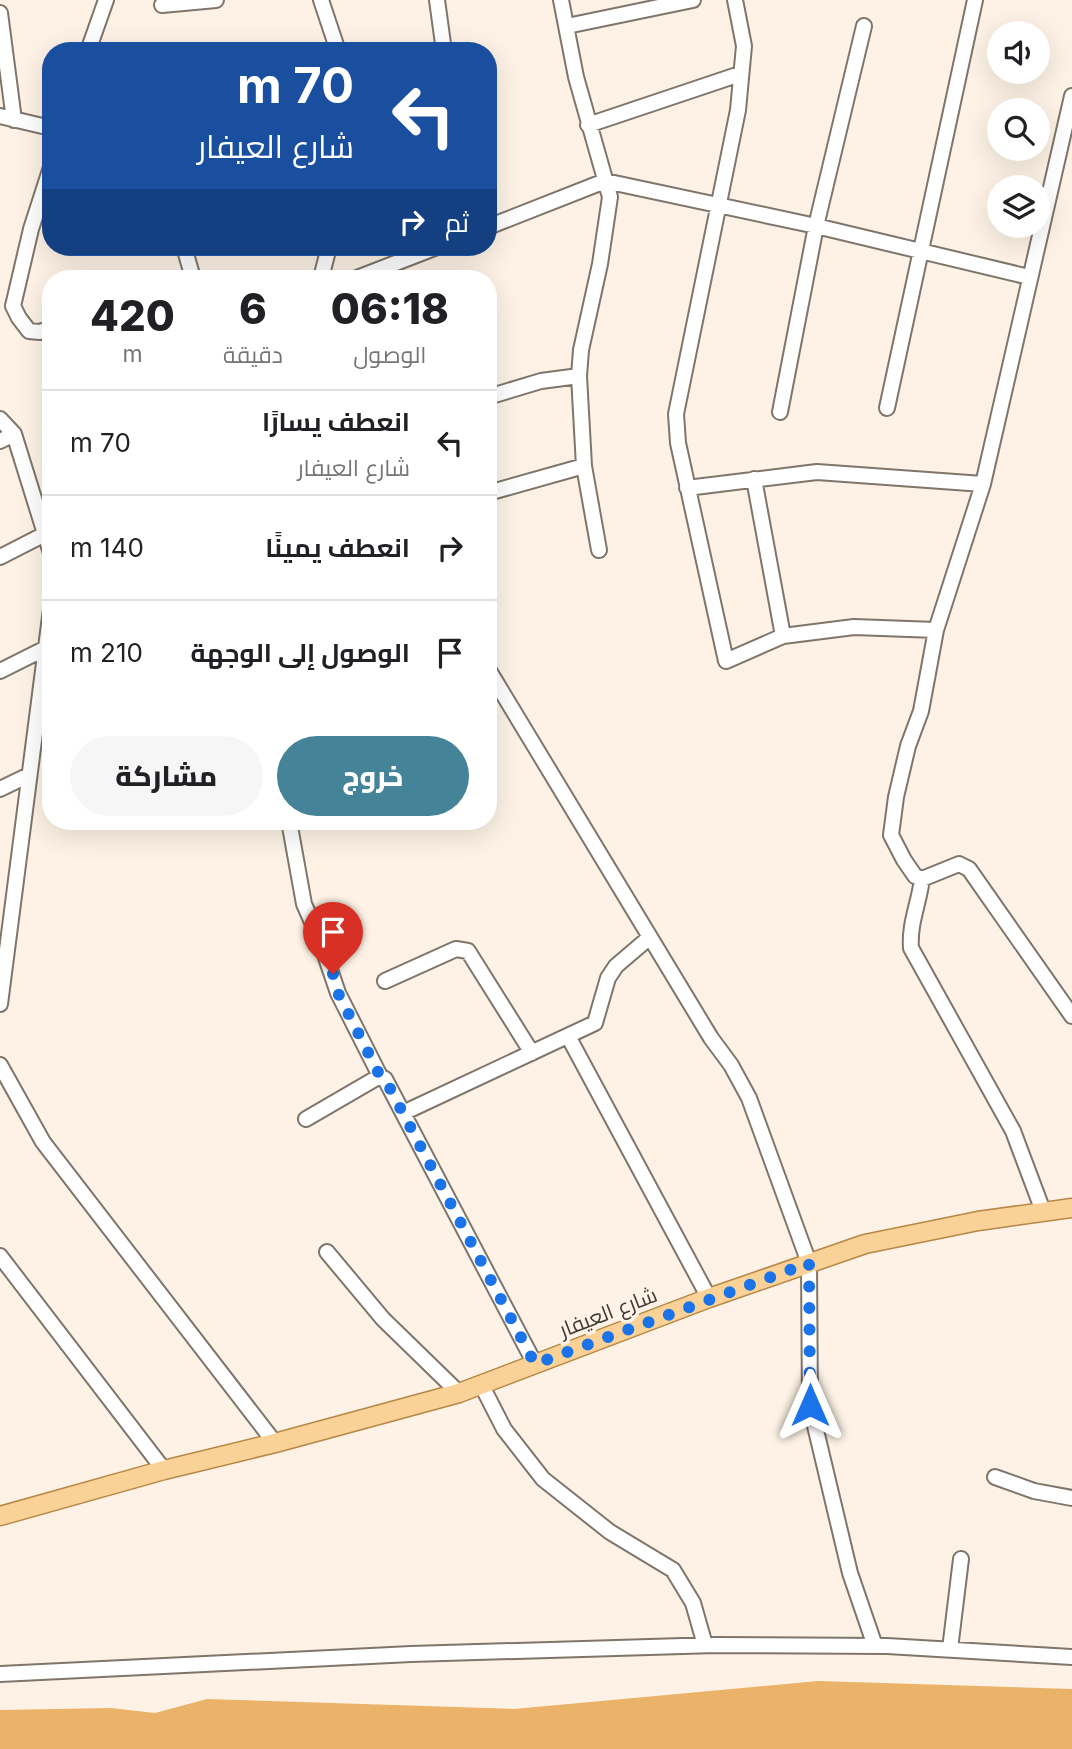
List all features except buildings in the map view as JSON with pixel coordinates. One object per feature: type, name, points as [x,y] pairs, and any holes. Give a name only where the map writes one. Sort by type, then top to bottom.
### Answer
[{"type":"main road","name":"شارع العيفار","points":[[0,1516],[164,1469],[275,1443],[459,1393],[709,1298],[865,1244],[909,1234],[1072,1208]]},
{"type":"street","points":[[91,42],[106,0]]},
{"type":"street","points":[[162,5],[216,0]]},
{"type":"street","points":[[321,0],[335,42]]},
{"type":"street","points":[[437,0],[443,42]]},
{"type":"street","points":[[561,0],[576,77],[610,197],[600,264],[581,350],[579,376],[584,466],[599,550]]},
{"type":"street","points":[[567,26],[694,0]]},
{"type":"street","points":[[736,0],[744,46],[738,110],[676,414],[678,443],[687,488],[726,661],[783,636],[854,627],[936,630]]},
{"type":"street","points":[[887,408],[975,0]]},
{"type":"street","points":[[0,13],[7,118],[42,126]]},
{"type":"street","points":[[780,412],[816,226],[864,26]]},
{"type":"street","points":[[588,125],[740,74]]},
{"type":"street","points":[[922,880],[909,868],[891,835],[896,797],[908,746],[921,711],[936,630],[983,484],[1072,96]]},
{"type":"street","points":[[497,223],[605,181],[816,226],[1029,277]]},
{"type":"street","points":[[42,195],[13,306],[29,331],[42,331]]},
{"type":"street","points":[[378,270],[414,256]]},
{"type":"street","points":[[497,394],[541,381],[579,376]]},
{"type":"street","points":[[0,419],[14,434],[42,524]]},
{"type":"street","points":[[0,441],[14,434]]},
{"type":"street","points":[[497,490],[584,466]]},
{"type":"street","points":[[687,488],[817,472],[983,484]]},
{"type":"street","points":[[754,479],[783,636]]},
{"type":"street","points":[[0,557],[42,536]]},
{"type":"street","points":[[0,671],[42,650]]},
{"type":"street","points":[[0,1004],[42,678]]},
{"type":"street","points":[[497,684],[749,1098],[809,1263],[810,1405],[850,1573],[875,1646]]},
{"type":"street","points":[[0,789],[29,775]]},
{"type":"street","points":[[291,830],[304,904],[333,974],[338,993],[535,1364]]},
{"type":"street","points":[[922,880],[959,864],[969,869],[1072,1016]]},
{"type":"street","points":[[922,880],[911,924],[911,948],[1013,1131],[1042,1211]]},
{"type":"street","points":[[0,907],[15,900]]},
{"type":"street","points":[[404,1113],[595,1023],[608,978],[616,966],[650,937]]},
{"type":"street","points":[[385,981],[456,949],[468,951],[532,1053]]},
{"type":"street","points":[[568,1036],[709,1298]]},
{"type":"street","points":[[0,1065],[43,1142],[275,1443]]},
{"type":"street","points":[[306,1119],[380,1076]]},
{"type":"street","points":[[327,1252],[383,1319],[459,1393]]},
{"type":"street","points":[[0,1256],[164,1469]]},
{"type":"street","points":[[481,1384],[504,1429],[543,1479],[610,1532],[673,1570],[693,1603],[705,1646]]},
{"type":"street","points":[[995,1477],[1034,1491],[1072,1498]]},
{"type":"street","points":[[950,1649],[961,1559]]},
{"type":"street","points":[[0,1674],[411,1654],[705,1646],[875,1646],[1072,1657]]},
{"type":"shaded area","points":[[818,1681],[1072,1689],[1072,1749],[0,1749],[0,1710],[111,1708],[155,1713],[207,1699],[514,1709]]},
{"type":"route","points":[[333,974],[338,993],[380,1076],[385,1079],[535,1364],[809,1263],[810,1405]]}]
